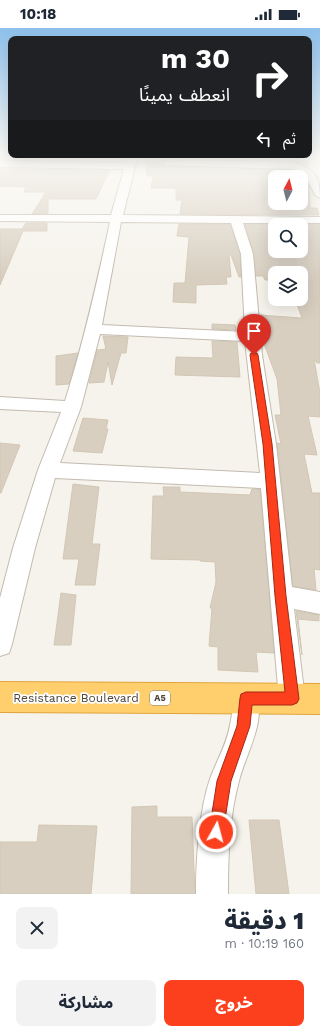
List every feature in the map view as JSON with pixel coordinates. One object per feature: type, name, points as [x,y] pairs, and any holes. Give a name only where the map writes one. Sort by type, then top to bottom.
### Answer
[{"type":"highway","name":"Resistance Boulevard","points":[[0,697],[306,699]]},
{"type":"street","points":[[0,644],[7,584],[24,548],[48,470],[72,407],[88,354],[100,304],[116,219],[123,194]]},
{"type":"street","points":[[0,218],[320,220]]},
{"type":"street","points":[[236,219],[247,254],[256,374],[262,403],[271,481],[281,596],[306,699]]},
{"type":"street","points":[[93,329],[253,337]]},
{"type":"street","points":[[0,403],[72,407]]},
{"type":"street","points":[[48,470],[271,481]]},
{"type":"street","points":[[281,596],[320,604]]},
{"type":"street","points":[[212,894],[213,864],[222,788],[244,726],[246,698]]},
{"type":"building","points":[[44,194],[98,194],[96,199],[48,199],[48,214],[32,214]]},
{"type":"building","points":[[176,194],[268,194],[268,210],[308,210],[308,194],[309,194],[310,208],[317,208],[319,215],[180,214],[182,200],[176,200]]},
{"type":"building","points":[[26,223],[47,223],[47,231],[23,231],[0,285],[0,229],[22,229]]},
{"type":"building","points":[[179,224],[230,224],[240,254],[241,277],[239,277],[231,255],[229,255],[231,277],[226,277],[227,284],[196,285],[196,303],[173,302],[174,283],[185,283],[189,237],[177,236]]},
{"type":"building","points":[[245,224],[268,224],[268,258],[308,258],[308,224],[320,224],[320,363],[317,363],[314,359],[320,393],[320,417],[308,416],[317,455],[304,454],[312,493],[320,493],[320,570],[314,569],[316,590],[293,586],[277,443],[281,444],[275,415],[281,415],[277,379],[262,338],[260,315],[302,318],[298,306],[308,306],[308,266],[268,266],[268,280],[265,280],[263,276],[256,276],[254,254]]},
{"type":"building","points":[[212,324],[235,325],[236,330],[212,329]]},
{"type":"building","points":[[103,336],[128,337],[126,353],[121,353],[112,385],[108,362],[104,382],[89,383],[97,350],[106,349]]},
{"type":"building","points":[[212,341],[237,342],[240,377],[175,375],[176,357],[213,358]]},
{"type":"building","points":[[78,353],[69,384],[56,385],[56,356]]},
{"type":"building","points":[[83,418],[108,420],[106,429],[108,429],[102,453],[73,451]]},
{"type":"building","points":[[0,443],[20,445],[1,493],[0,493]]},
{"type":"building","points":[[73,484],[99,487],[92,544],[100,544],[95,585],[75,585],[79,559],[63,559]]},
{"type":"building","points":[[163,487],[180,487],[180,492],[250,495],[252,489],[260,489],[274,653],[256,652],[258,672],[218,670],[218,647],[209,646],[212,608],[210,608],[216,582],[215,562],[200,560],[151,559],[153,496],[164,496]]},
{"type":"building","points":[[61,593],[76,595],[71,645],[54,645]]},
{"type":"building","points":[[296,611],[319,615],[319,621],[298,619],[302,655]]},
{"type":"building","points":[[157,806],[157,817],[192,817],[195,894],[131,894],[132,807]]},
{"type":"building","points":[[249,820],[279,820],[289,894],[256,894]]},
{"type":"building","points":[[39,825],[97,826],[91,894],[0,894],[0,842],[37,842]]},
{"type":"route","points":[[216,832],[224,781],[244,726],[246,698],[292,699],[267,444],[254,355]]}]
